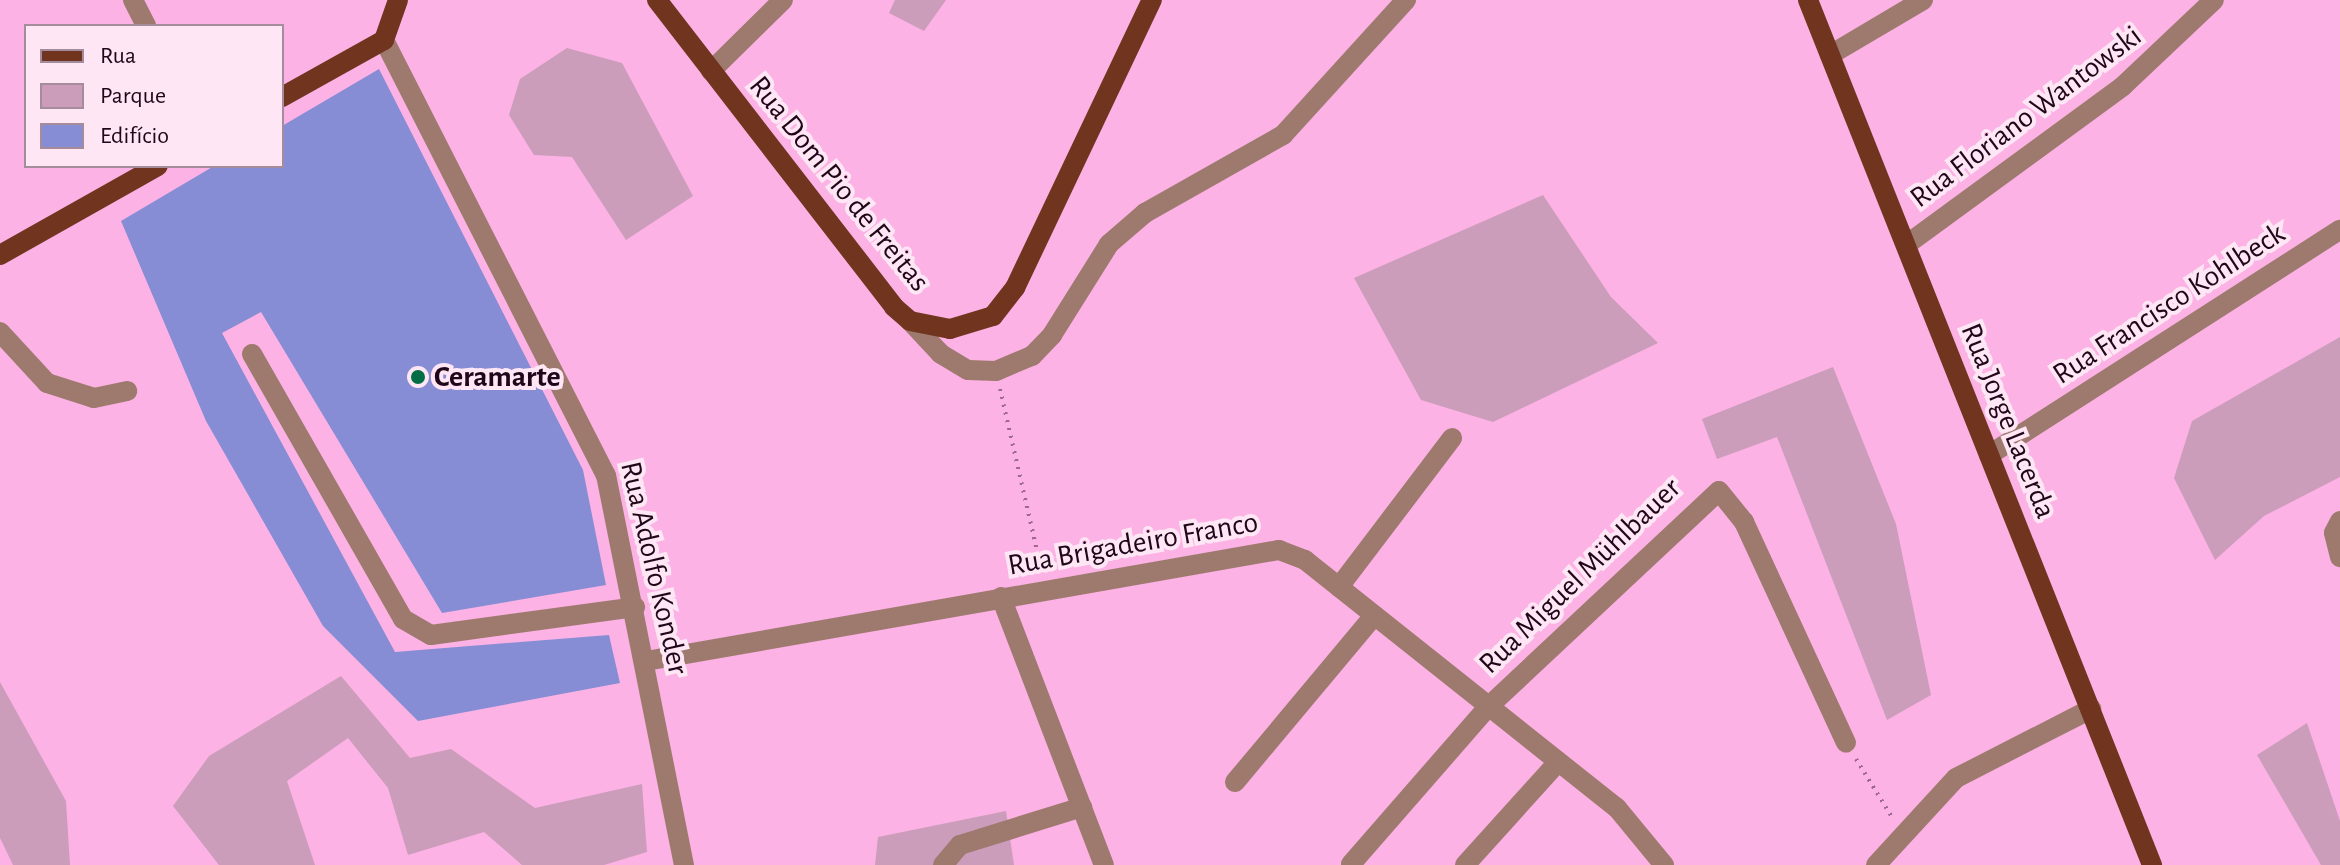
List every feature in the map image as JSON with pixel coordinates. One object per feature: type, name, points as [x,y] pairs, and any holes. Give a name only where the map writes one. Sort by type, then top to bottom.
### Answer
[{"type":"main road","points":[[284,96],[384,40],[398,0]]},
{"type":"main road","name":"Rua Dom Pio de Freitas","points":[[657,0],[910,321],[930,328],[972,326],[1005,305],[1152,0]]},
{"type":"main road","name":"Rua Jorge Lacerda","points":[[1808,0],[2152,865]]},
{"type":"main road","points":[[0,255],[154,168]]},
{"type":"street","points":[[133,0],[145,24]]},
{"type":"street","points":[[711,71],[783,0]]},
{"type":"street","points":[[910,321],[955,365],[996,371],[1043,347],[1094,261],[1127,227],[1283,135],[1406,0]]},
{"type":"street","points":[[1830,55],[1923,0]]},
{"type":"street","name":"Rua Floriano Wantowski","points":[[1906,245],[2123,86],[2214,0]]},
{"type":"street","name":"Rua Adolfo Konder","points":[[384,40],[597,453],[635,607],[684,865]]},
{"type":"street","name":"Rua Francisco Kohlbeck","points":[[1989,455],[2340,230]]},
{"type":"street","points":[[0,332],[47,383],[94,398],[127,391]]},
{"type":"street","points":[[252,354],[403,619],[431,635],[635,607]]},
{"type":"street","points":[[1339,587],[1452,438]]},
{"type":"street","name":"Rua Miguel Mühlbauer","points":[[1488,707],[1719,491],[1740,514],[1846,743]]},
{"type":"street","points":[[2337,527],[2340,557]]},
{"type":"street","name":"Rua Brigadeiro Franco","points":[[646,661],[1266,549],[1305,560],[1630,820],[1664,865]]},
{"type":"street","points":[[1001,597],[1104,865]]},
{"type":"street","points":[[1235,782],[1374,616]]},
{"type":"street","points":[[1351,864],[1488,707]]},
{"type":"street","points":[[1876,865],[1901,831],[1975,765],[2091,709]]},
{"type":"street","points":[[1465,865],[1558,762]]},
{"type":"street","points":[[943,865],[960,845],[1082,807]]},
{"type":"path","points":[[996,371],[1046,588]]},
{"type":"path","points":[[1846,743],[1901,831]]},
{"type":"green space","points":[[895,0],[946,0],[924,31],[889,13]]},
{"type":"green space","points":[[567,48],[622,63],[693,196],[626,240],[572,157],[534,155],[509,115],[520,79]]},
{"type":"green space","points":[[1543,195],[1611,297],[1658,343],[1493,422],[1421,400],[1354,278]]},
{"type":"green space","points":[[2340,337],[2340,477],[2264,516],[2215,560],[2174,478],[2192,421]]},
{"type":"green space","points":[[1833,367],[1896,524],[1931,695],[1887,720],[1777,437],[1717,459],[1702,419]]},
{"type":"green space","points":[[341,676],[410,758],[451,749],[535,808],[642,784],[647,852],[604,865],[522,865],[484,832],[408,855],[388,788],[348,738],[287,781],[315,865],[219,865],[173,806],[209,756]]},
{"type":"green space","points":[[0,682],[66,801],[70,865],[13,865],[0,838]]},
{"type":"green space","points":[[2307,723],[2340,821],[2340,865],[2321,865],[2257,755]]},
{"type":"green space","points":[[1006,811],[1014,865],[875,865],[878,837]]},
{"type":"building","name":"Ceramarte","points":[[379,69],[583,470],[606,585],[442,613],[261,312],[222,333],[395,652],[609,635],[620,683],[418,721],[323,626],[206,421],[121,221],[211,168],[284,168],[284,125]]},
{"type":"place","name":"Ceramarte","points":[[418,377]]}]
